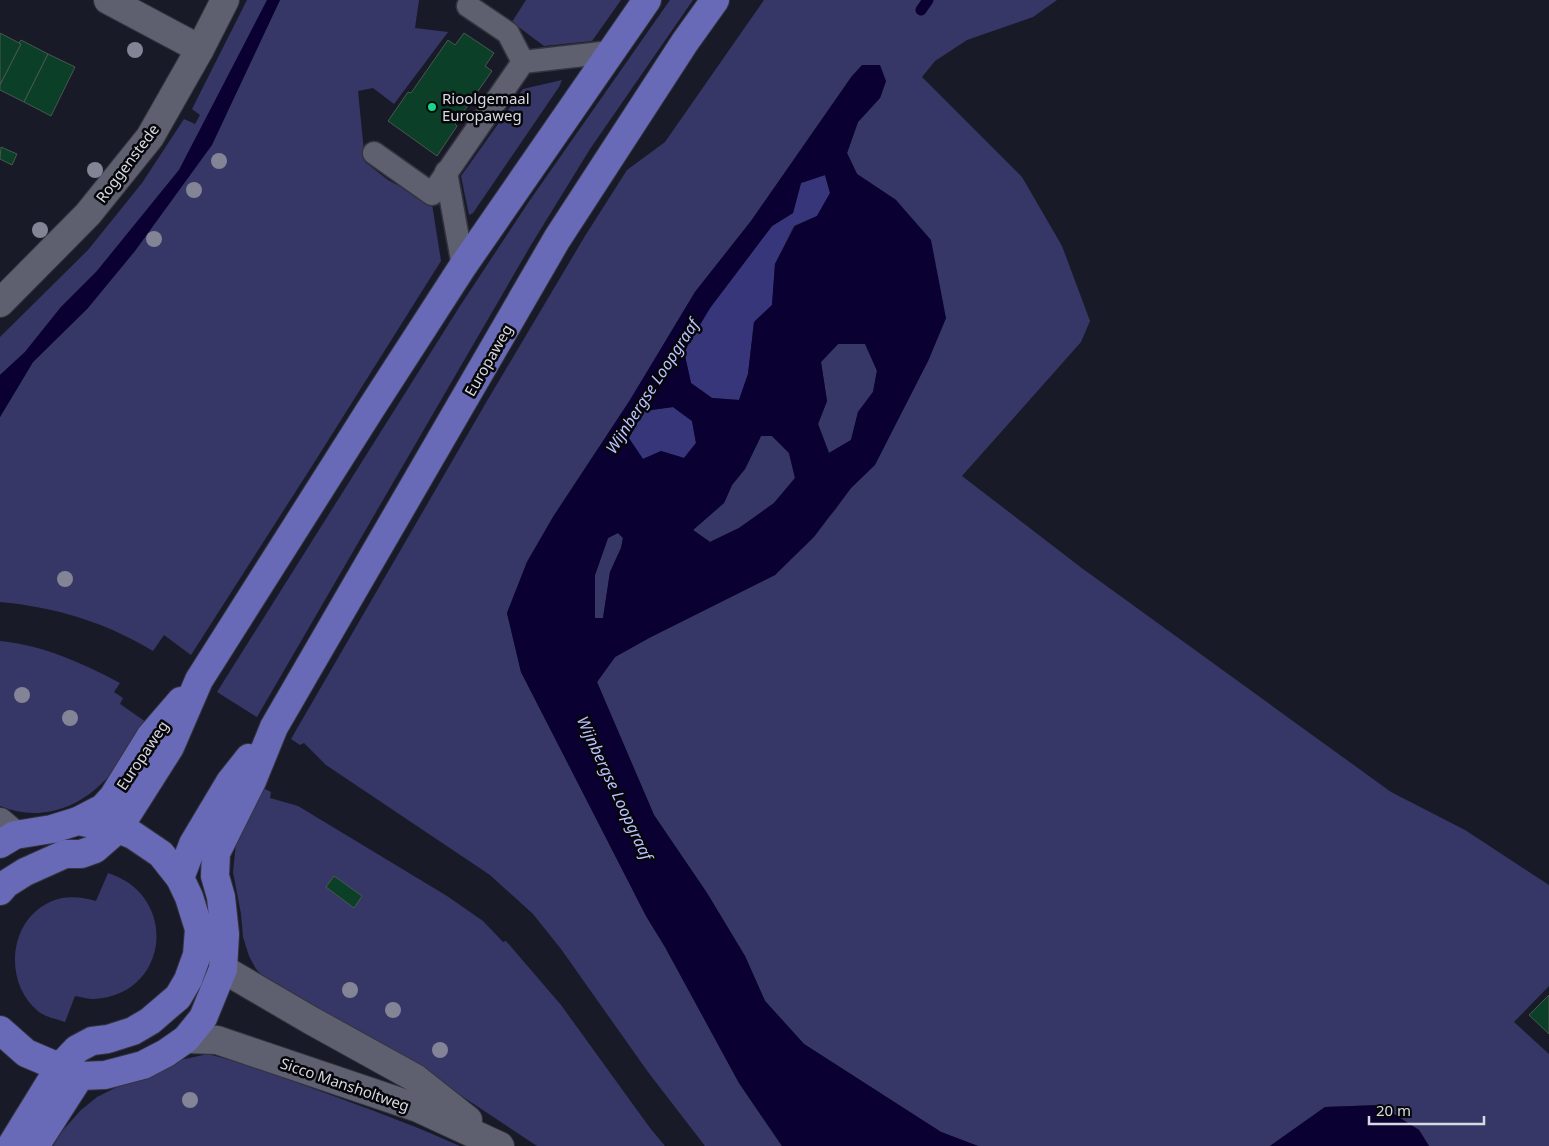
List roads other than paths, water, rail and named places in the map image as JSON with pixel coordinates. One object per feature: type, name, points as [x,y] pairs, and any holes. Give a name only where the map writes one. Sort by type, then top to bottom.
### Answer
[{"type":"main road","name":"Europaweg","points":[[5,834],[52,829],[78,821],[103,808],[113,797],[150,737],[169,728],[463,266],[647,0]]},
{"type":"main road","name":"Europaweg","points":[[223,969],[225,934],[221,897],[215,876],[216,852],[245,776],[557,239],[680,50],[715,0]]},
{"type":"main road","name":"Europaweg","points":[[0,891],[6,884],[25,872],[65,854],[81,854],[96,849],[118,829],[170,747],[169,728]]},
{"type":"main road","name":"Europaweg","points":[[180,878],[193,844],[230,782],[245,776]]},
{"type":"main road","points":[[35,1146],[69,1072],[77,1049],[92,1041],[108,1039],[133,1031],[150,1021],[178,997],[188,980],[197,955],[199,929],[189,897],[180,878],[161,854],[133,835],[118,829],[78,821]]},
{"type":"main road","points":[[0,1030],[26,1053],[69,1072],[105,1075],[143,1065],[166,1053],[186,1039],[202,1018],[223,969],[197,955]]},
{"type":"main road","points":[[11,1146],[69,1072]]},
{"type":"street","points":[[108,0],[200,50]]},
{"type":"street","name":"Roggenstede","points":[[0,303],[88,214],[150,137],[200,50],[225,0]]},
{"type":"street","name":"Sicco Mansholtweg","points":[[223,969],[415,1078],[500,1146]]},
{"type":"street","name":"Sicco Mansholtweg","points":[[186,1039],[217,1040],[418,1108],[500,1146]]},
{"type":"lane","points":[[468,6],[508,33],[523,62]]},
{"type":"lane","points":[[374,153],[432,194],[523,62],[610,52]]},
{"type":"lane","points":[[446,172],[463,266]]},
{"type":"water","points":[[267,0],[280,0],[212,145],[135,251],[88,308],[33,362],[0,417],[0,375],[25,352],[61,307],[97,271],[179,170]]},
{"type":"water","points":[[862,65],[880,65],[886,81],[880,98],[858,122],[847,153],[857,174],[896,200],[931,240],[946,318],[928,361],[875,465],[851,488],[814,537],[775,575],[615,657],[597,682],[654,815],[707,893],[745,956],[765,1001],[804,1044],[941,1132],[978,1146],[782,1146],[739,1083],[665,947],[646,916],[521,672],[507,613],[527,562],[553,517],[630,400],[695,292],[751,221],[852,76]],"holes":[[[825,175],[830,193],[817,216],[795,226],[775,264],[772,305],[754,322],[748,374],[739,400],[712,398],[691,383],[684,351],[710,308],[772,226],[793,213],[801,183]],[[838,344],[865,344],[877,371],[873,392],[858,412],[851,440],[829,453],[818,424],[827,401],[821,362]],[[673,407],[692,421],[696,443],[684,458],[661,451],[643,459],[629,438],[644,411]],[[761,436],[772,436],[789,453],[795,478],[774,503],[739,528],[710,542],[693,530],[724,503],[732,485],[745,469]],[[618,533],[623,538],[621,548],[610,572],[603,618],[595,618],[595,575],[608,538]]]},
{"type":"water","points":[[1380,1105],[1419,1130],[1429,1146],[1270,1146],[1325,1107]]},
{"type":"waterway","name":"Wijnbergse Loopgraaf","points":[[921,10],[928,0]]},
{"type":"place","name":"Rioolgemaal Europaweg","points":[[432,107]]}]
